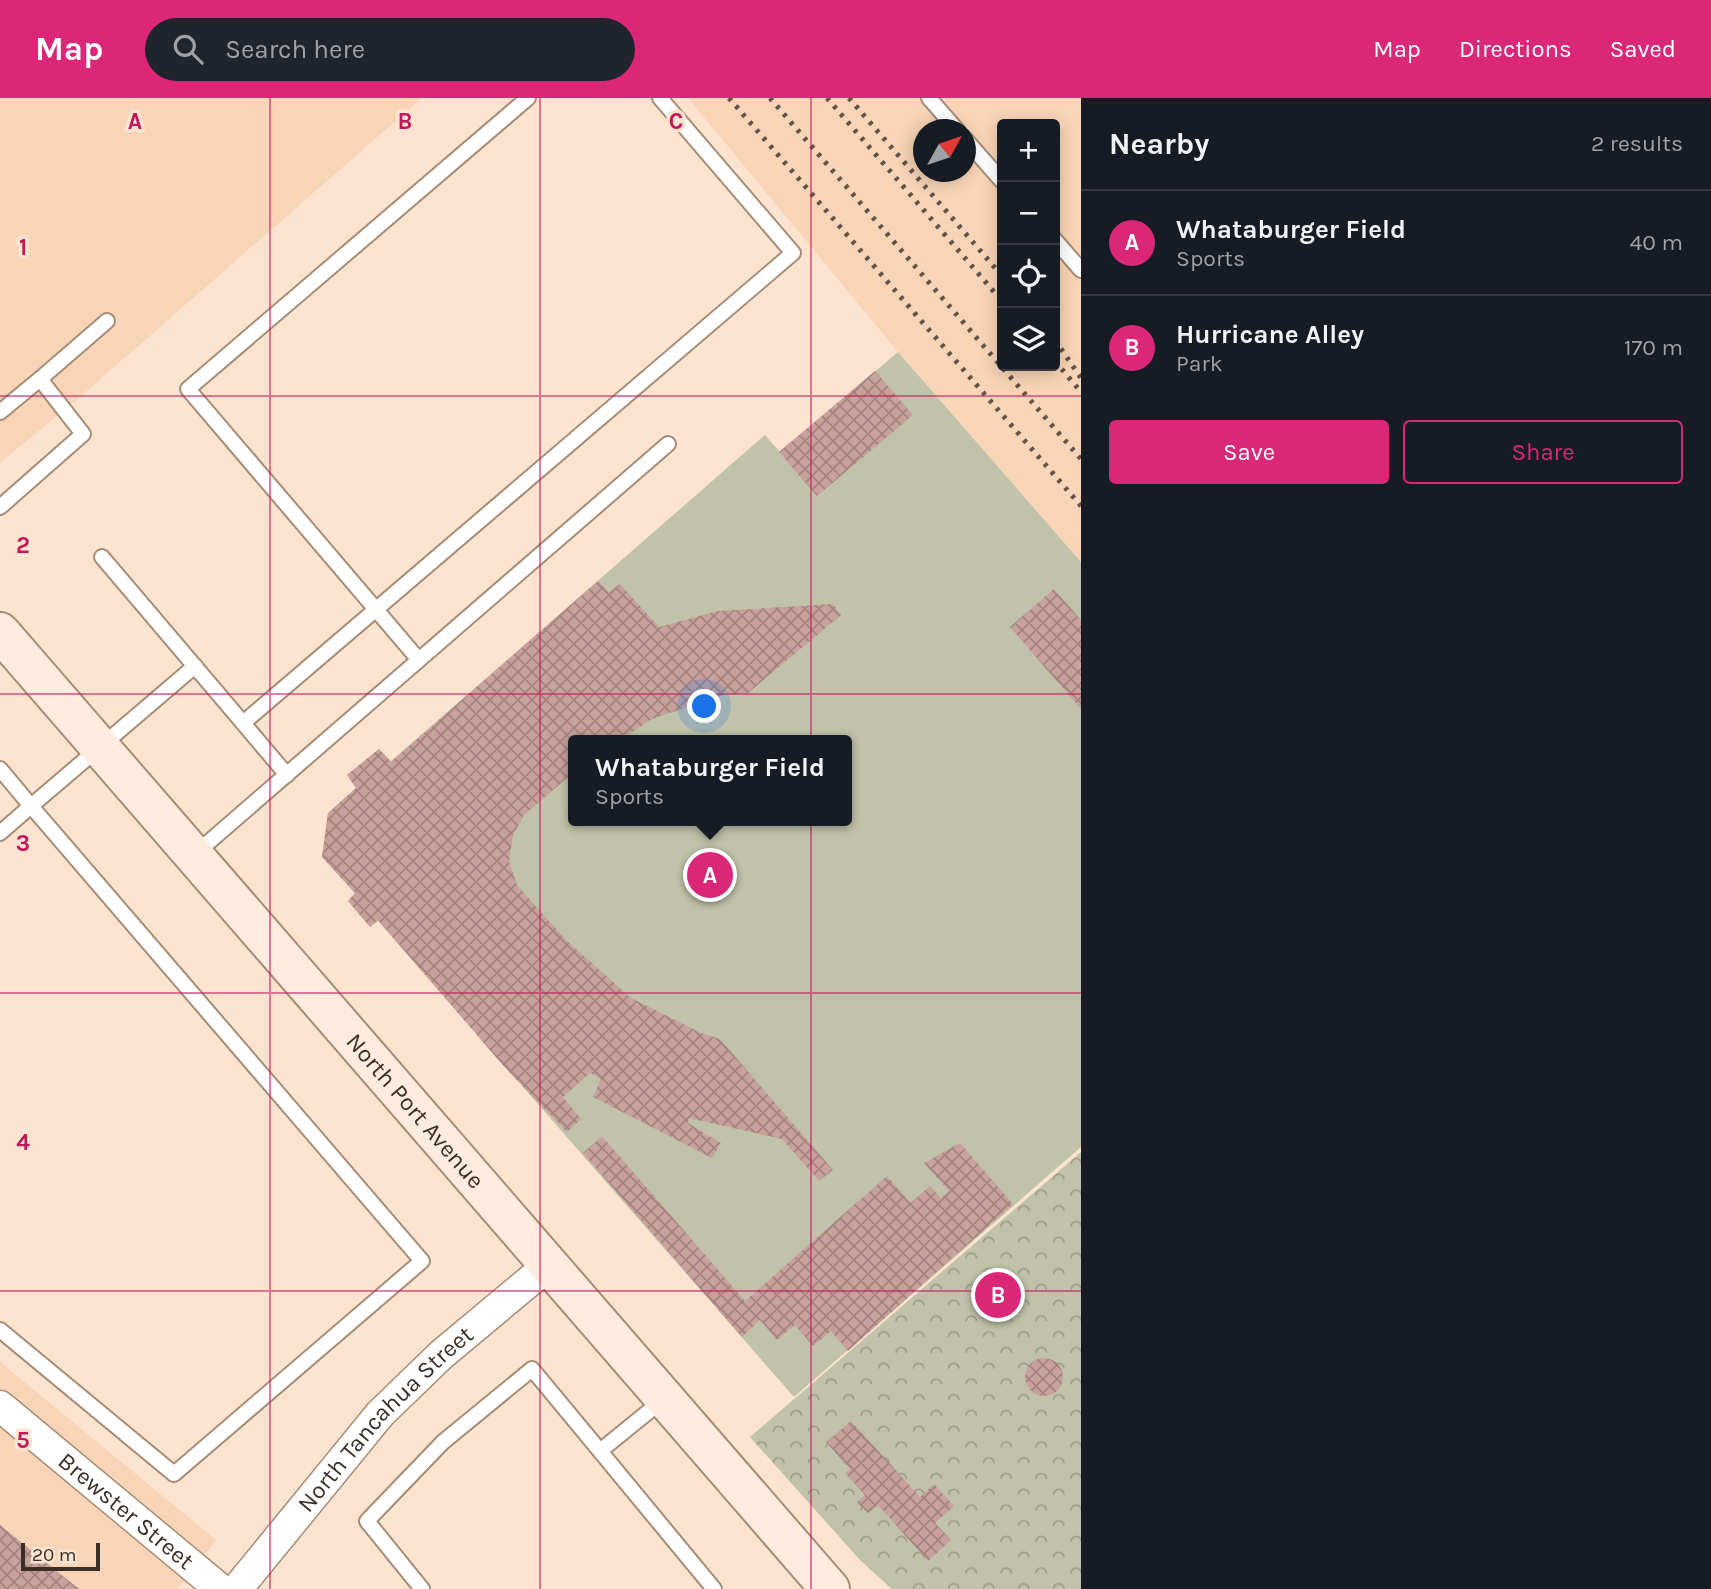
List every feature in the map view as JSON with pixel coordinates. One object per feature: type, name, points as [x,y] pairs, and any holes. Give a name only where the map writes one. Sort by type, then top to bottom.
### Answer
[{"type":"main road","name":"North Port Avenue","points":[[0,632],[830,1589]]},
{"type":"street","name":"North Tancahua Street","points":[[237,1589],[380,1413],[441,1355],[550,1264]]},
{"type":"street","name":"Brewster Street","points":[[0,1406],[220,1589]]},
{"type":"lane","points":[[419,660],[188,389],[528,98]]},
{"type":"lane","points":[[243,723],[793,253],[660,98]]},
{"type":"lane","points":[[929,98],[947,119]]},
{"type":"lane","points":[[976,151],[997,175]]},
{"type":"lane","points":[[1059,245],[1081,270]]},
{"type":"lane","points":[[0,412],[107,321]]},
{"type":"lane","points":[[0,507],[83,434],[40,379]]},
{"type":"lane","points":[[194,855],[668,443]]},
{"type":"lane","points":[[102,557],[287,775]]},
{"type":"lane","points":[[0,833],[195,666]]},
{"type":"lane","points":[[0,769],[422,1261],[174,1474],[0,1330]]},
{"type":"lane","points":[[422,1589],[367,1521],[443,1442],[532,1369],[713,1589]]},
{"type":"lane","points":[[600,1451],[665,1398]]},
{"type":"shaded area","points":[[0,98],[422,98],[81,396],[0,463]]},
{"type":"shaded area","points":[[688,98],[1081,98],[1081,562],[898,352]]},
{"type":"shaded area","points":[[0,1362],[216,1540],[178,1589],[0,1589]]},
{"type":"green space","points":[[898,352],[1081,562],[1081,1147],[794,1397],[378,921],[370,927],[348,901],[355,893],[322,857],[328,813],[356,788],[347,775],[379,749],[391,761],[765,435],[780,452]]},
{"type":"green space","points":[[1081,1152],[1081,1589],[892,1589],[860,1560],[750,1437]]},
{"type":"building","points":[[875,371],[913,415],[817,496],[779,452]]},
{"type":"building","points":[[598,581],[609,592],[620,584],[659,627],[718,611],[833,604],[841,615],[748,693],[723,695],[652,719],[628,735],[568,735],[568,777],[524,815],[513,835],[509,862],[517,885],[566,940],[631,998],[701,1033],[720,1039],[833,1170],[819,1181],[782,1139],[689,1118],[688,1123],[721,1143],[712,1158],[593,1097],[601,1079],[590,1073],[563,1097],[581,1119],[567,1132],[507,1070],[378,920],[370,927],[348,901],[355,893],[322,857],[328,813],[356,788],[347,775],[379,749],[391,762]]},
{"type":"building","points":[[1054,589],[1081,620],[1081,709],[1010,627]]},
{"type":"building","points":[[602,1136],[745,1301],[887,1176],[911,1203],[930,1186],[941,1198],[949,1191],[924,1163],[960,1143],[1013,1204],[848,1351],[831,1331],[813,1346],[795,1325],[777,1340],[760,1320],[742,1337],[583,1153]]},
{"type":"building","points":[[1044,1358],[1058,1363],[1063,1377],[1058,1391],[1044,1396],[1030,1391],[1025,1377],[1030,1363]]},
{"type":"building","points":[[851,1421],[920,1497],[934,1484],[954,1506],[935,1523],[951,1540],[928,1561],[878,1505],[868,1513],[857,1502],[865,1495],[845,1473],[850,1469],[826,1442]]},
{"type":"building","points":[[0,1525],[79,1589],[0,1589]]},
{"type":"railway","points":[[729,98],[1081,506]]},
{"type":"railway","points":[[770,98],[1081,459]]},
{"type":"railway","points":[[827,98],[997,295]]},
{"type":"railway","points":[[849,98],[997,270]]},
{"type":"railway","points":[[1060,347],[1081,378]]},
{"type":"railway","points":[[1060,367],[1081,392]]},
{"type":"place","name":"Whataburger Field","points":[[710,875]]},
{"type":"place","name":"Hurricane Alley","points":[[998,1295]]}]
